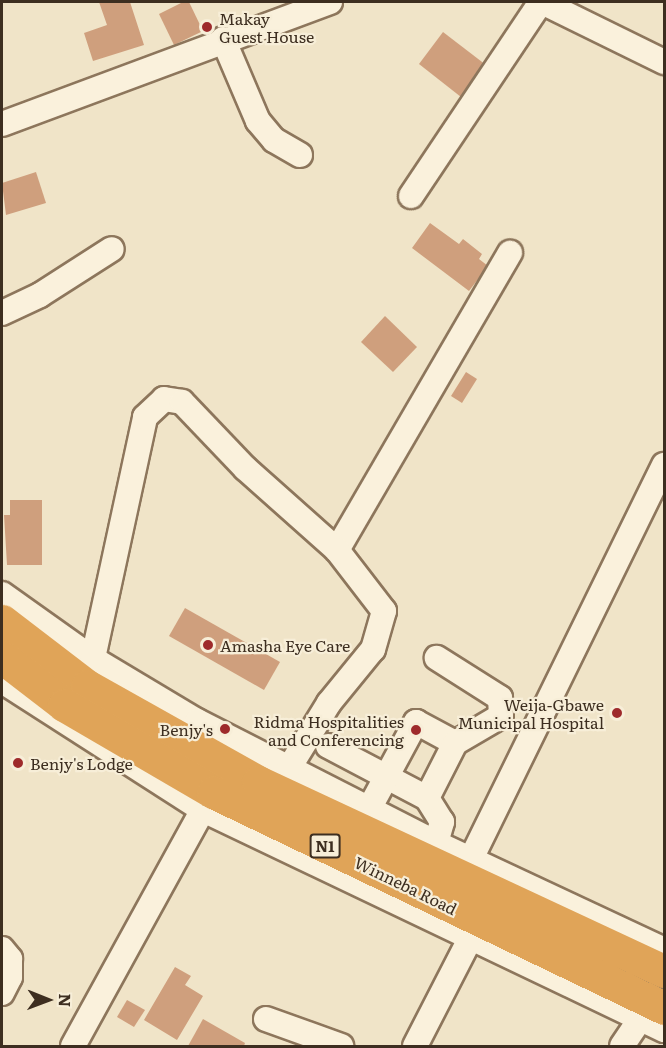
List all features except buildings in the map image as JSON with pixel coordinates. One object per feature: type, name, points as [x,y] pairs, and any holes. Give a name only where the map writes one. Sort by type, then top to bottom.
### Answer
[{"type":"highway","name":"Winneba Road","points":[[2,621],[91,673],[258,782],[612,937],[664,971]]},
{"type":"highway","name":"Winneba Road","points":[[2,657],[64,705],[213,792],[584,982],[652,1013]]},
{"type":"street","points":[[4,117],[330,2]]},
{"type":"street","points":[[411,196],[542,2],[664,62]]},
{"type":"street","points":[[223,39],[258,121],[274,140],[300,155]]},
{"type":"street","points":[[2,313],[40,295],[112,249]]},
{"type":"street","points":[[337,550],[510,253]]},
{"type":"street","points":[[91,673],[145,417],[164,399],[182,402],[245,468],[337,550],[384,611],[384,624],[373,649],[329,703],[289,768]]},
{"type":"street","points":[[471,859],[664,465]]},
{"type":"street","points":[[2,594],[91,673],[197,721],[471,859],[612,937],[664,950]]},
{"type":"street","points":[[427,798],[455,743],[498,721],[503,703],[437,658]]},
{"type":"street","points":[[2,681],[203,810],[469,941],[584,982]]},
{"type":"street","points":[[369,809],[416,722],[455,743]]},
{"type":"street","points":[[328,746],[427,798],[442,822],[436,843]]},
{"type":"street","points":[[73,1047],[203,810]]},
{"type":"street","points":[[415,1047],[469,941]]},
{"type":"street","points":[[2,950],[10,959],[10,976],[2,993]]},
{"type":"street","points":[[622,1047],[652,1013],[664,1030]]},
{"type":"street","points":[[266,1019],[340,1047]]},
{"type":"place","name":"Makay Guest House","points":[[207,27]]},
{"type":"place","name":"Amasha Eye Care","points":[[208,645]]},
{"type":"place","name":"Weija-Gbawe Municipal Hospital","points":[[617,713]]},
{"type":"place","name":"Benjy's","points":[[225,729]]},
{"type":"place","name":"Ridma Hospitalities and Conferencing","points":[[416,730]]},
{"type":"place","name":"Benjy's Lodge","points":[[18,763]]}]
